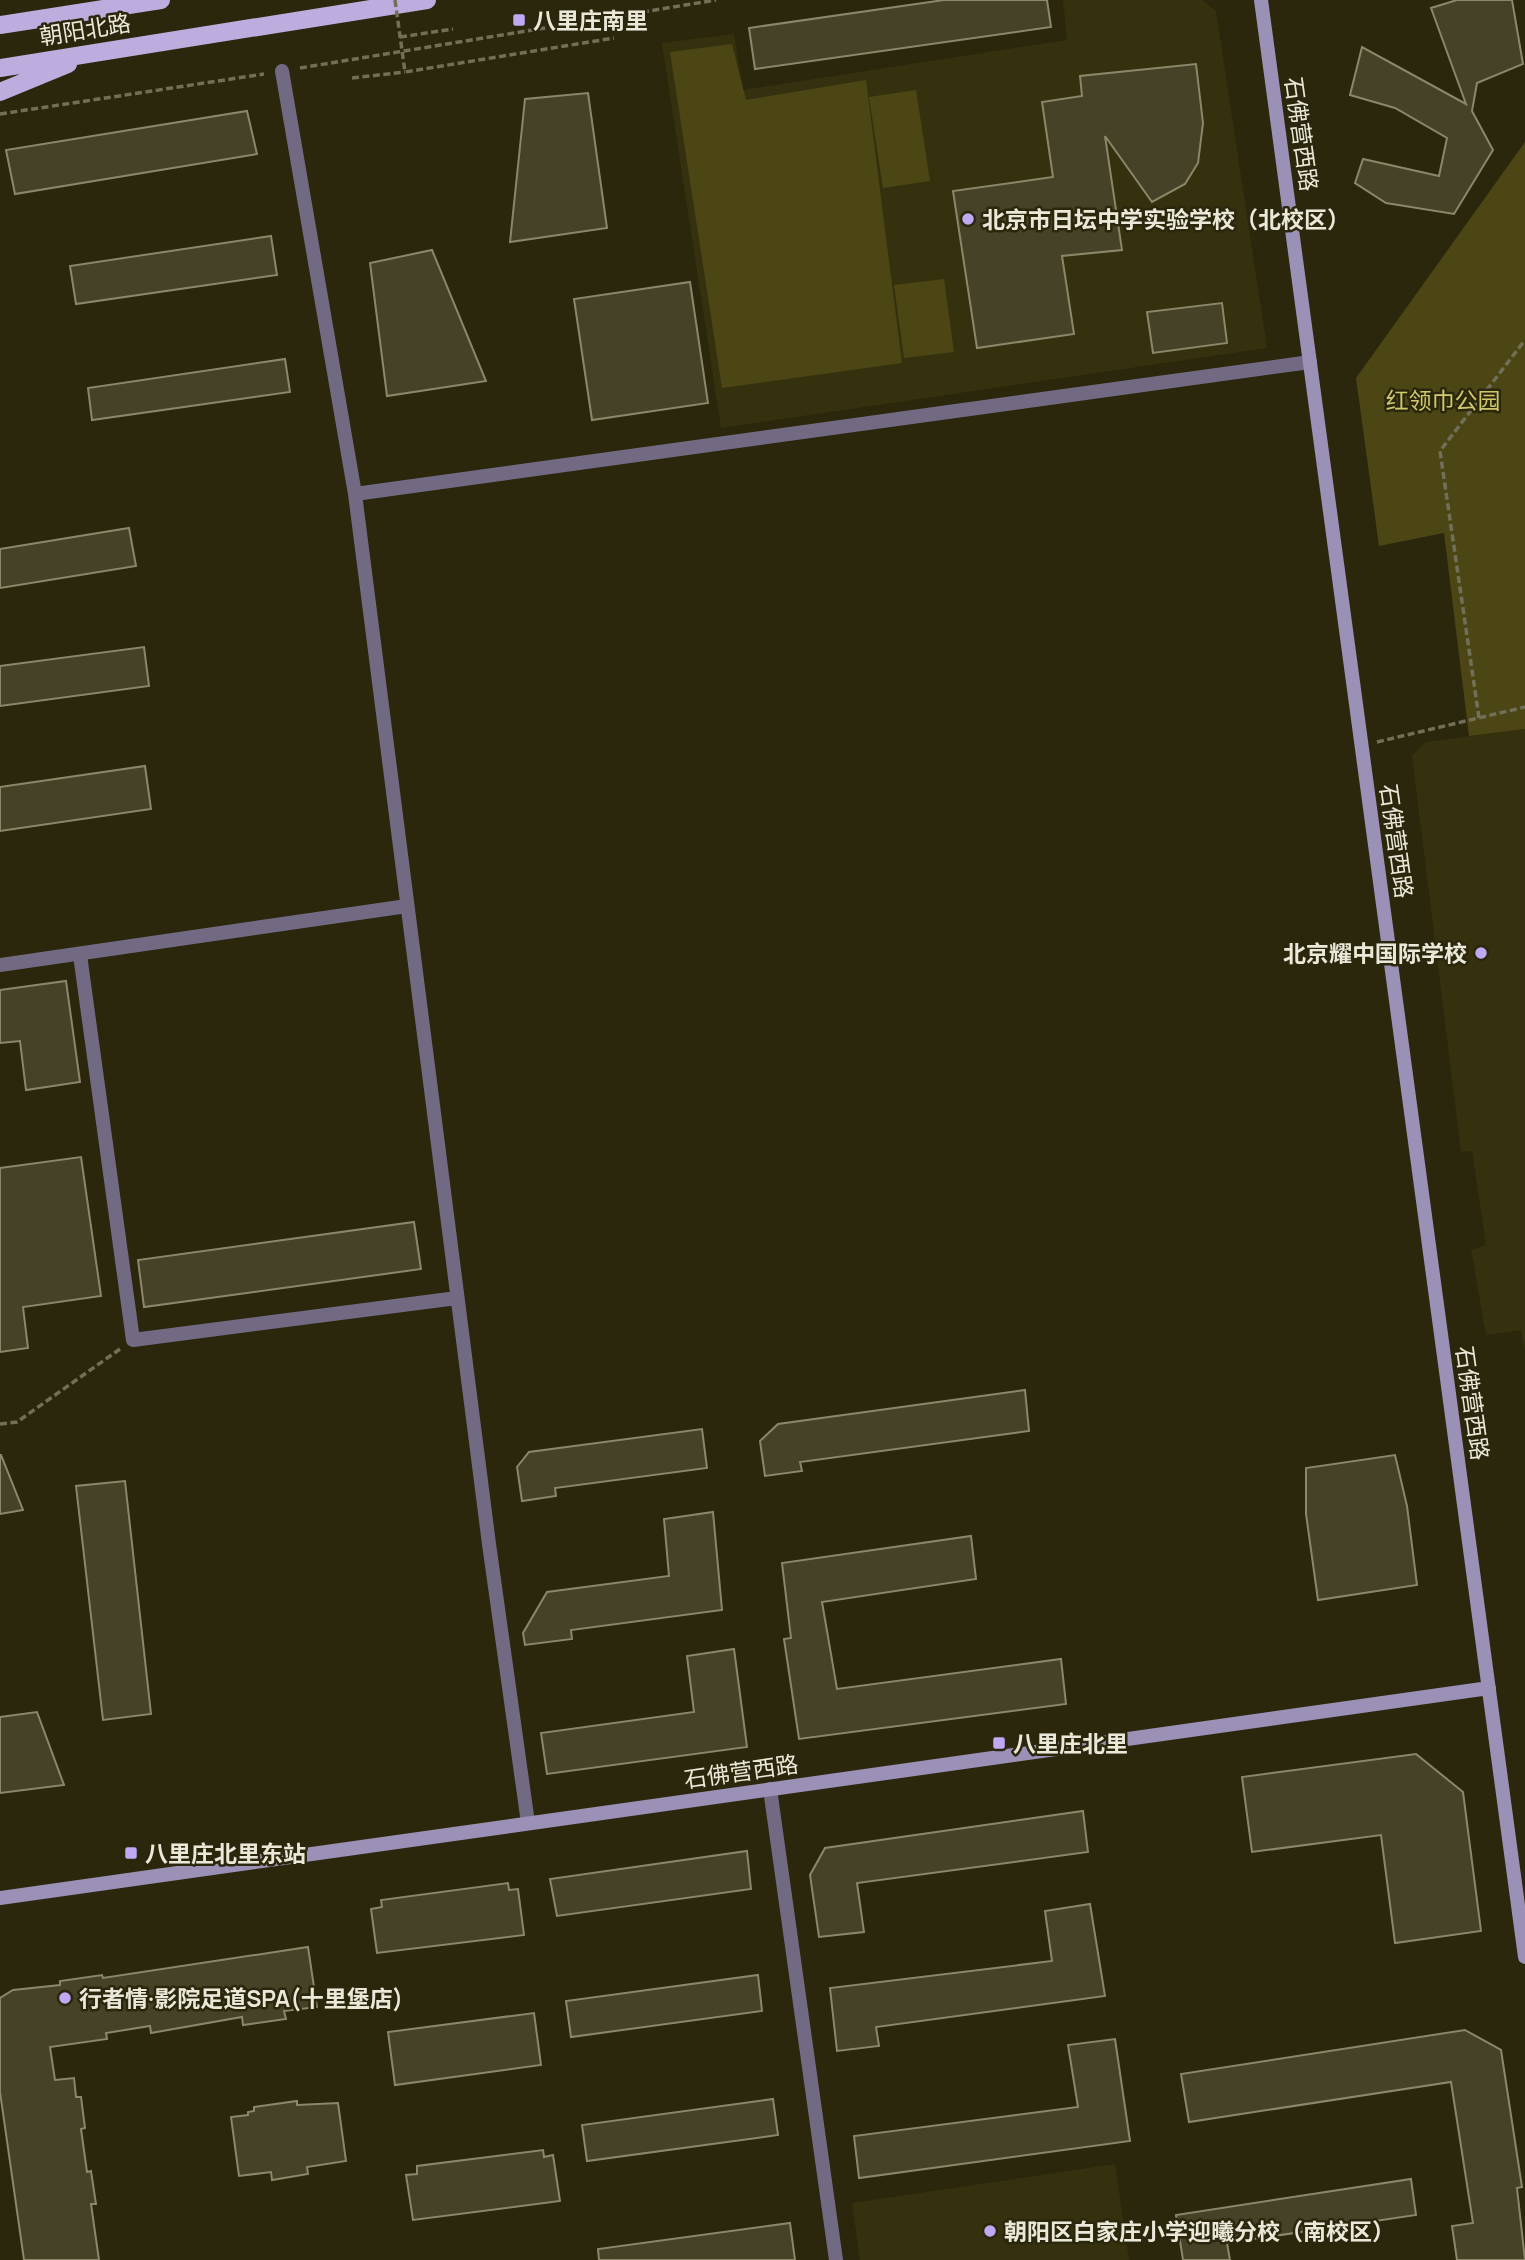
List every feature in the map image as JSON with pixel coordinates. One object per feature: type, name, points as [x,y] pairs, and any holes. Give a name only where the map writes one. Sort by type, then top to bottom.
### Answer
[{"type":"main road","name":"朝阳北路","points":[[0,24],[162,0]]},
{"type":"main road","name":"朝阳北路","points":[[0,68],[427,0]]},
{"type":"main road","points":[[0,92],[98,52]]},
{"type":"street","name":"石佛营西路","points":[[1261,0],[1525,1957]]},
{"type":"street","points":[[282,71],[355,494],[457,1298],[528,1823]]},
{"type":"street","points":[[355,494],[1310,362]]},
{"type":"street","points":[[0,965],[407,906]]},
{"type":"street","points":[[80,955],[133,1340],[457,1298]]},
{"type":"street","name":"石佛营西路","points":[[0,1898],[1489,1688]]},
{"type":"street","points":[[770,1789],[836,2260]]},
{"type":"path","points":[[395,0],[405,72]]},
{"type":"path","points":[[0,114],[716,0]]},
{"type":"path","points":[[400,37],[453,29]]},
{"type":"path","points":[[352,78],[614,38]]},
{"type":"path","points":[[1479,718],[1440,451],[1525,340]]},
{"type":"path","points":[[1362,745],[1525,707]]},
{"type":"path","points":[[0,1424],[17,1422],[133,1340]]},
{"type":"shaded area","name":"北京市日坛中学实验学校（北校区）","points":[[1063,0],[1202,0],[1216,11],[1267,348],[721,428],[662,43],[734,34],[743,90],[1067,40]]},
{"type":"shaded area","name":"北京耀中国际学校","points":[[1525,729],[1525,1350],[1521,1330],[1486,1335],[1471,1250],[1486,1245],[1472,1151],[1461,1152],[1412,756],[1426,742]]},
{"type":"shaded area","name":"朝阳区白家庄小学迎曦分校（南校区）","points":[[1115,2164],[1129,2260],[860,2260],[852,2203]]},
{"type":"green space","points":[[732,44],[746,100],[866,80],[902,363],[722,388],[670,52]]},
{"type":"green space","points":[[916,90],[930,181],[883,188],[869,97]]},
{"type":"green space","name":"红领巾公园","points":[[1525,142],[1525,729],[1469,736],[1444,533],[1379,546],[1356,378]]},
{"type":"green space","points":[[944,279],[954,352],[904,358],[894,285]]},
{"type":"building","points":[[944,0],[1047,0],[1051,27],[755,69],[749,28]]},
{"type":"building","points":[[1457,0],[1512,0],[1523,64],[1477,83],[1472,111],[1493,150],[1454,214],[1386,203],[1355,183],[1363,159],[1439,176],[1447,138],[1395,108],[1350,95],[1362,47],[1466,104],[1431,8]]},
{"type":"building","points":[[1196,64],[1203,123],[1198,163],[1185,184],[1152,202],[1105,136],[1122,250],[1062,256],[1074,334],[977,348],[953,191],[1053,177],[1042,102],[1082,96],[1080,76]]},
{"type":"building","points":[[588,93],[607,228],[510,242],[525,99]]},
{"type":"building","points":[[247,111],[257,154],[15,194],[6,150]]},
{"type":"building","points":[[271,236],[277,275],[76,304],[70,266]]},
{"type":"building","points":[[432,250],[486,381],[387,396],[370,263]]},
{"type":"building","points":[[690,282],[708,403],[592,420],[574,299]]},
{"type":"building","points":[[1222,303],[1227,343],[1153,353],[1147,312]]},
{"type":"building","points":[[285,359],[290,392],[92,420],[88,388]]},
{"type":"building","points":[[129,528],[136,566],[0,588],[0,549]]},
{"type":"building","points":[[144,647],[149,686],[0,706],[0,666]]},
{"type":"building","points":[[145,766],[151,809],[0,831],[0,787]]},
{"type":"building","points":[[66,981],[80,1082],[26,1090],[20,1041],[0,1043],[0,990]]},
{"type":"building","points":[[81,1157],[101,1296],[23,1307],[28,1348],[0,1352],[0,1168]]},
{"type":"building","points":[[414,1222],[421,1269],[144,1307],[138,1260]]},
{"type":"building","points":[[1025,1390],[1029,1431],[800,1462],[802,1471],[765,1476],[760,1441],[778,1424]]},
{"type":"building","points":[[702,1429],[707,1468],[555,1488],[556,1496],[522,1501],[517,1467],[529,1452]]},
{"type":"building","points":[[1,1455],[23,1510],[0,1514]]},
{"type":"building","points":[[1395,1455],[1407,1506],[1417,1585],[1318,1600],[1306,1514],[1306,1468]]},
{"type":"building","points":[[125,1481],[151,1714],[103,1720],[76,1486]]},
{"type":"building","points":[[713,1512],[722,1610],[571,1630],[572,1639],[525,1645],[523,1633],[547,1592],[669,1576],[664,1519]]},
{"type":"building","points":[[971,1536],[976,1579],[822,1602],[837,1689],[1061,1659],[1066,1704],[799,1739],[784,1639],[791,1638],[782,1563]]},
{"type":"building","points":[[734,1649],[747,1747],[547,1774],[541,1733],[694,1712],[687,1656]]},
{"type":"building","points":[[37,1712],[64,1785],[0,1793],[0,1717]]},
{"type":"building","points":[[1416,1754],[1463,1792],[1481,1931],[1395,1943],[1381,1835],[1252,1852],[1242,1777]]},
{"type":"building","points":[[1083,1811],[1088,1852],[857,1883],[864,1932],[819,1937],[810,1875],[825,1848]]},
{"type":"building","points":[[747,1851],[751,1889],[557,1916],[550,1879]]},
{"type":"building","points":[[508,1883],[509,1890],[518,1889],[524,1935],[377,1953],[371,1909],[382,1907],[381,1900]]},
{"type":"building","points":[[1090,1904],[1105,1996],[876,2027],[879,2046],[837,2051],[830,1988],[1052,1961],[1045,1911]]},
{"type":"building","points":[[308,1947],[317,2007],[284,2011],[286,2019],[243,2025],[242,2017],[151,2033],[150,2026],[106,2033],[107,2039],[50,2047],[55,2080],[74,2078],[76,2097],[81,2097],[85,2128],[81,2129],[87,2172],[91,2171],[96,2204],[91,2204],[99,2260],[24,2260],[0,2092],[0,1998],[13,1990],[60,1985],[60,1981],[102,1975],[103,1978]]},
{"type":"building","points":[[758,1975],[762,2011],[571,2037],[566,2001]]},
{"type":"building","points":[[534,2013],[541,2065],[395,2085],[388,2032]]},
{"type":"building","points":[[1465,2030],[1501,2050],[1522,2187],[1517,2188],[1525,2260],[1457,2260],[1452,2226],[1473,2223],[1451,2082],[1189,2122],[1181,2074]]},
{"type":"building","points":[[1115,2039],[1130,2141],[859,2178],[854,2136],[1078,2107],[1068,2045]]},
{"type":"building","points":[[773,2099],[778,2135],[587,2161],[582,2125]]},
{"type":"building","points":[[297,2101],[297,2105],[338,2103],[346,2161],[307,2167],[308,2174],[272,2180],[271,2172],[239,2176],[231,2117],[248,2115],[248,2112],[254,2111],[254,2107]]},
{"type":"building","points":[[543,2150],[544,2157],[553,2155],[560,2201],[413,2220],[406,2175],[417,2174],[417,2166]]},
{"type":"building","points":[[1411,2179],[1416,2215],[1227,2243],[1230,2260],[1183,2260],[1176,2215]]},
{"type":"building","points":[[790,2223],[795,2260],[599,2260],[598,2249]]},
{"type":"place","name":"八里庄南里","points":[[519,20]]},
{"type":"place","name":"北京市日坛中学实验学校（北校区）","points":[[968,219]]},
{"type":"place","name":"北京耀中国际学校","points":[[1481,953]]},
{"type":"place","name":"八里庄北里","points":[[999,1743]]},
{"type":"place","name":"八里庄北里东站","points":[[131,1853]]},
{"type":"place","name":"行者情·影院足道SPA(十里堡店)","points":[[65,1998]]},
{"type":"place","name":"朝阳区白家庄小学迎曦分校（南校区）","points":[[990,2231]]}]
